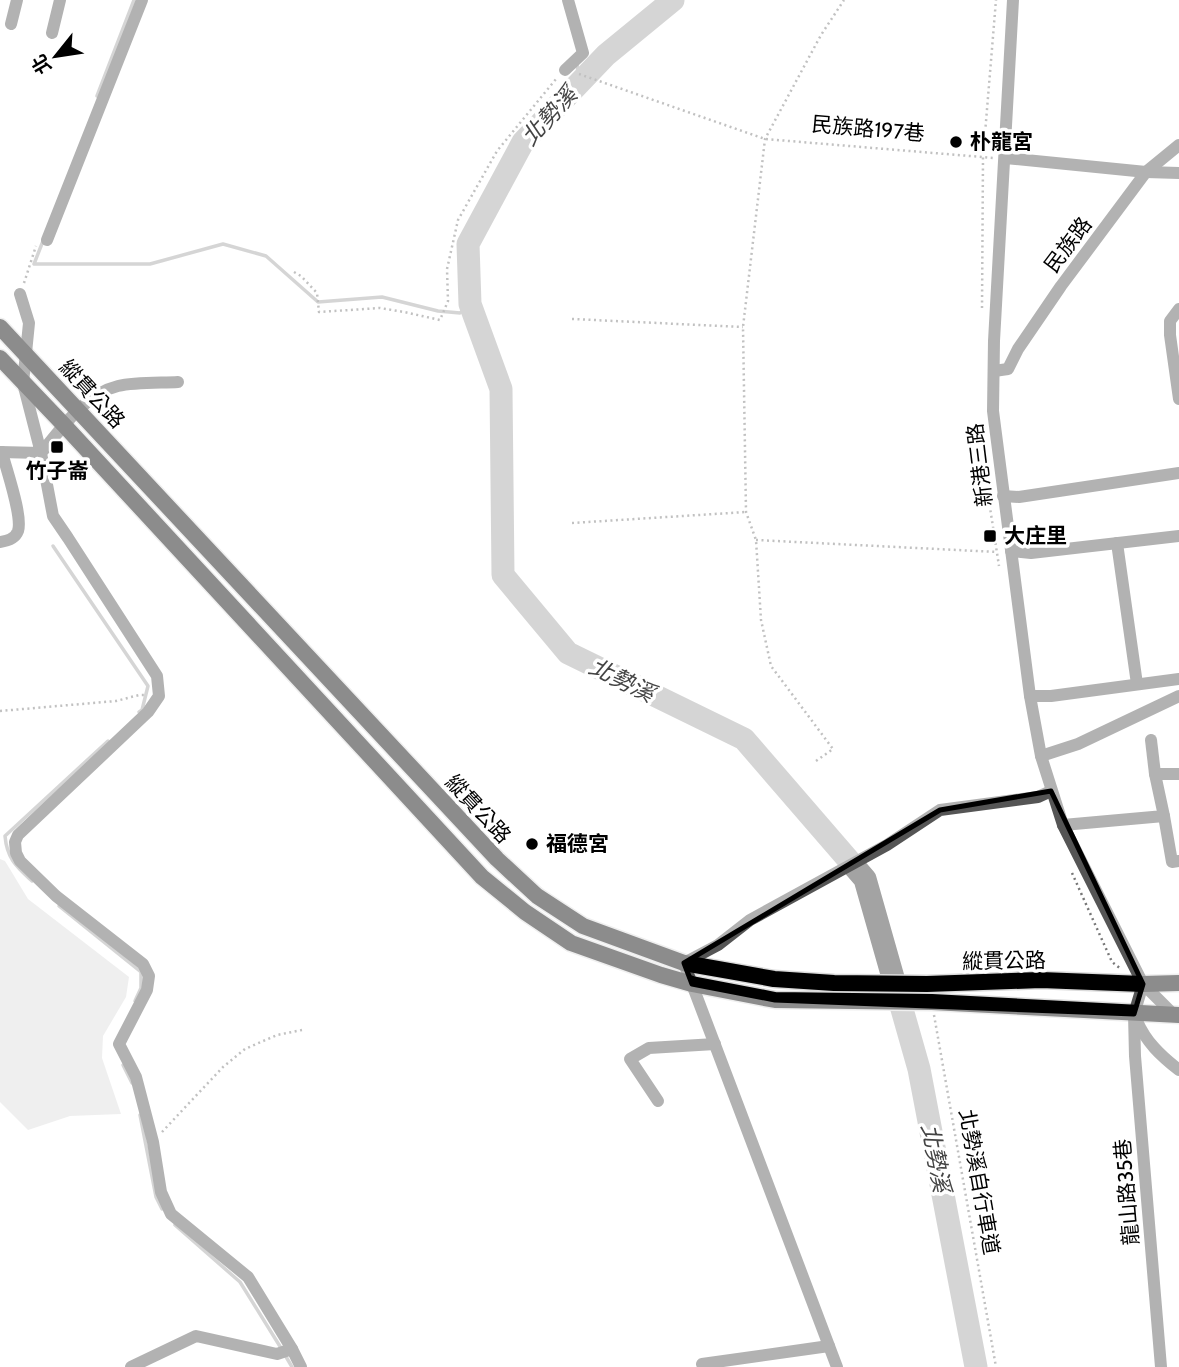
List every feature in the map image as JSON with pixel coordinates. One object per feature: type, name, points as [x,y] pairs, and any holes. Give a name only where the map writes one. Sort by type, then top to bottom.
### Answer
[{"type":"main road","name":"縱貫公路","points":[[0,327],[496,859],[537,896],[583,926],[684,963],[774,979],[927,984],[1041,980],[1179,983]]},
{"type":"main road","name":"縱貫公路","points":[[0,358],[482,877],[525,912],[571,943],[692,984],[775,1000],[932,1002],[1177,1018]]},
{"type":"street","points":[[11,24],[17,0]]},
{"type":"street","points":[[52,33],[60,0]]},
{"type":"street","points":[[42,241],[142,0]]},
{"type":"street","points":[[568,0],[583,53],[573,62]]},
{"type":"street","name":"新港三路","points":[[1013,0],[994,341],[993,411],[1030,696],[1041,757],[1062,825],[1143,984],[1177,1018]]},
{"type":"street","name":"民族路","points":[[994,371],[1008,369],[1018,349],[1061,286],[1146,172],[1179,145]]},
{"type":"street","points":[[1005,158],[1179,173]]},
{"type":"street","points":[[20,295],[29,323],[23,383],[41,453],[53,516],[157,677],[159,696],[148,712],[18,835],[15,842],[16,853],[20,861],[56,896],[143,964],[149,975],[147,990],[118,1044],[136,1077],[153,1142],[160,1192],[172,1214],[248,1277],[301,1367]]},
{"type":"street","points":[[1179,309],[1170,321],[1179,399]]},
{"type":"street","points":[[41,453],[64,425],[98,393],[119,385],[178,382]]},
{"type":"street","points":[[0,542],[9,541],[19,528],[19,516],[1,452],[41,453]]},
{"type":"street","points":[[1003,496],[1179,473]]},
{"type":"street","points":[[1011,551],[1031,553],[1179,536]]},
{"type":"street","points":[[1117,543],[1137,684]]},
{"type":"street","points":[[1030,696],[1051,696],[1179,679]]},
{"type":"street","points":[[1041,757],[1078,744],[1179,696]]},
{"type":"street","points":[[1150,740],[1172,862],[1179,861]]},
{"type":"street","points":[[1155,774],[1179,774]]},
{"type":"street","points":[[837,1367],[684,963],[718,946],[750,920],[887,845],[940,810],[1038,797],[1051,791]]},
{"type":"street","points":[[1062,825],[1164,816]]},
{"type":"street","name":"龍山路35巷","points":[[1143,984],[1134,1014],[1135,1056],[1161,1367]]},
{"type":"street","points":[[1134,1014],[1153,1047],[1179,1070]]},
{"type":"street","points":[[658,1101],[630,1059],[649,1048],[715,1044]]},
{"type":"street","points":[[131,1367],[196,1336],[278,1354],[292,1349]]},
{"type":"street","points":[[702,1364],[829,1346]]},
{"type":"path","points":[[817,761],[833,749],[771,666],[761,620],[756,540],[746,512],[743,327],[765,139],[821,35],[844,0]]},
{"type":"path","points":[[294,272],[317,293],[319,312],[380,309],[440,320],[448,301],[447,269],[458,220],[497,151],[573,62]]},
{"type":"path","name":"民族路197巷","points":[[573,62],[611,85],[765,139],[983,159],[1005,158]]},
{"type":"path","points":[[20,295],[42,241]]},
{"type":"path","points":[[572,319],[743,327]]},
{"type":"path","points":[[572,523],[746,512]]},
{"type":"path","points":[[756,540],[1011,551]]},
{"type":"path","points":[[0,711],[116,701],[139,695]]},
{"type":"path","name":"北勢溪自行車道","points":[[932,1002],[996,1367]]},
{"type":"path","points":[[153,1142],[223,1067],[244,1049],[277,1035],[302,1030]]},
{"type":"highlighted area","points":[[1051,791],[1143,984],[1134,1014],[775,1000],[692,984],[684,963],[940,810]]},
{"type":"shaded area","points":[[0,859],[5,861],[28,899],[129,977],[126,997],[103,1036],[102,1058],[121,1114],[70,1116],[28,1130],[0,1102]]},
{"type":"waterway","points":[[97,96],[134,0]]},
{"type":"waterway","name":"北勢溪","points":[[673,0],[606,55],[523,142],[468,244],[470,304],[501,389],[503,575],[568,653],[744,739],[865,879],[919,1069],[976,1367]]},
{"type":"waterway","points":[[577,63],[579,84]]},
{"type":"waterway","points":[[43,241],[34,264],[150,264],[223,244],[266,256],[318,302],[382,297],[438,311],[460,313],[470,304]]},
{"type":"waterway","points":[[53,546],[148,686],[142,710],[139,712]]},
{"type":"waterway","points":[[32,881],[10,857],[5,836],[108,741]]},
{"type":"waterway","points":[[59,906],[141,972],[141,988],[135,1001]]},
{"type":"waterway","points":[[123,1065],[132,1083]]},
{"type":"waterway","points":[[140,1115],[156,1197],[162,1209]]},
{"type":"waterway","points":[[175,1225],[240,1282],[281,1348]]},
{"type":"waterway","points":[[285,1355],[292,1367]]},
{"type":"place","name":"朴龍宮","points":[[956,142]]},
{"type":"place","name":"竹子崙","points":[[57,447]]},
{"type":"place","name":"大庄里","points":[[990,536]]},
{"type":"place","name":"福德宮","points":[[532,844]]}]
